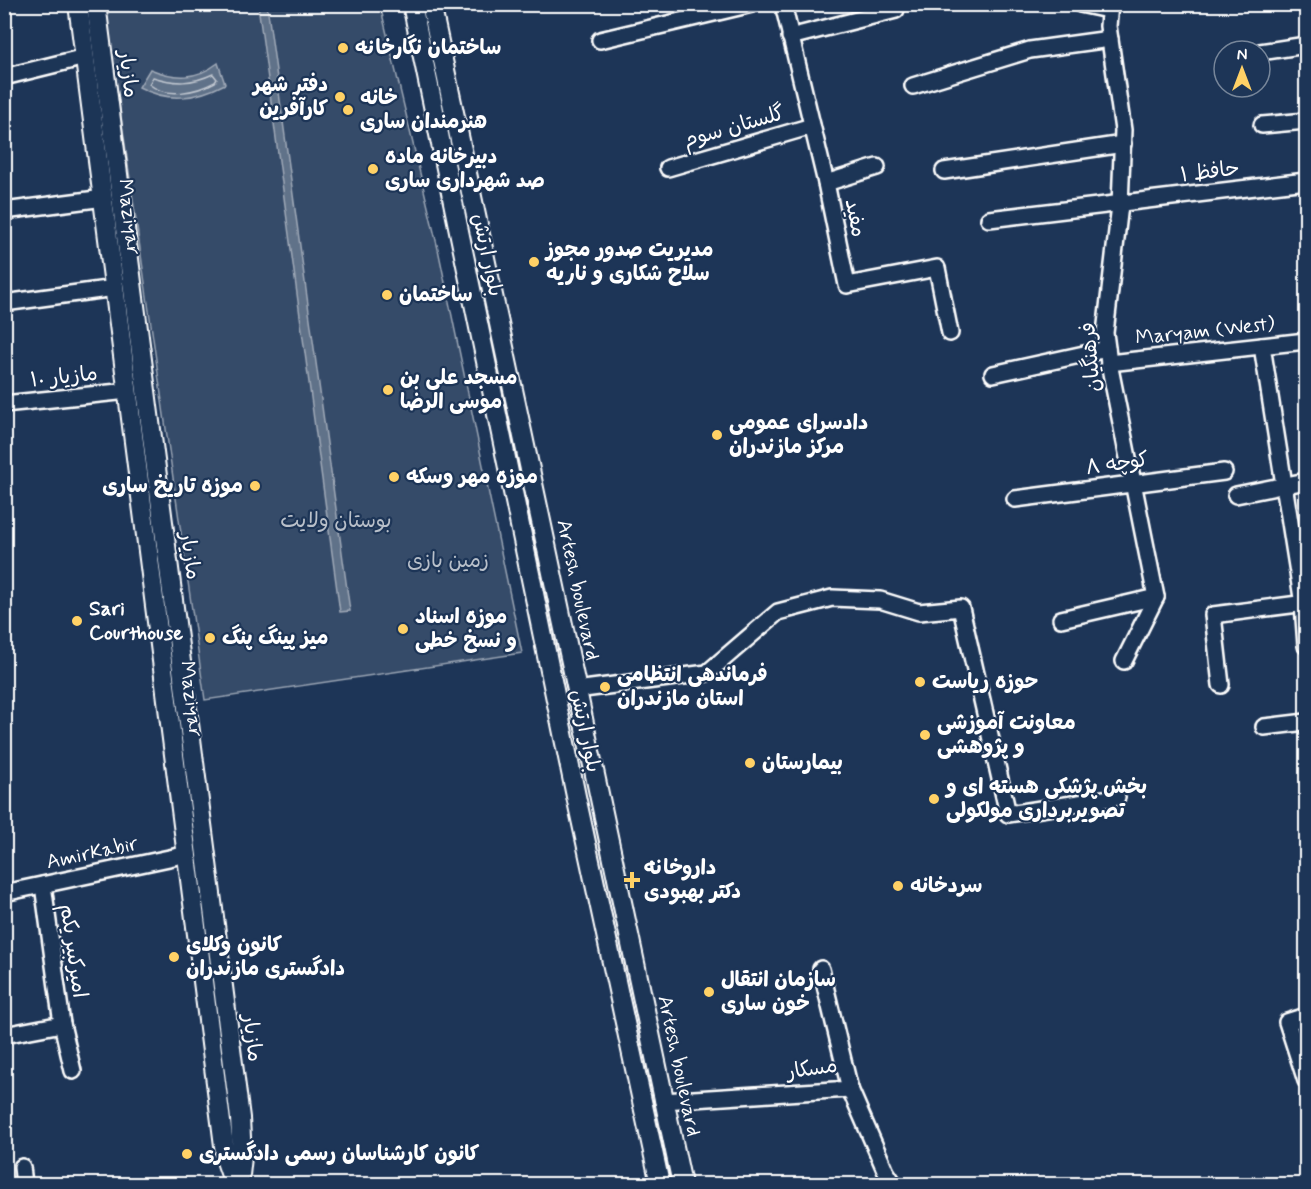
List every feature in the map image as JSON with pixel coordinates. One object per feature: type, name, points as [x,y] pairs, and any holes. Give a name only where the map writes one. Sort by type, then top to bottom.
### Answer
[{"type":"main road","name":"Maziyar","points":[[78,4],[115,288],[128,321],[128,391],[177,702],[188,854],[233,1147],[225,1161],[234,1185]]},
{"type":"main road","name":"مازیار","points":[[96,4],[128,321],[239,1185]]},
{"type":"main road","name":"بلوار ارتش","points":[[412,4],[576,799],[660,1185]]},
{"type":"main road","name":"Artesh boulevard","points":[[431,4],[682,1185]]},
{"type":"main road","points":[[430,90],[448,86]]},
{"type":"main road","points":[[555,695],[576,690]]},
{"type":"main road","points":[[576,799],[598,795]]},
{"type":"street","points":[[600,39],[752,4]]},
{"type":"street","name":"مفید","points":[[783,4],[826,183],[847,285],[937,268],[950,333]]},
{"type":"street","points":[[1080,4],[1109,7]]},
{"type":"street","name":"فرهنگیان","points":[[1109,7],[1110,39],[1124,130],[1106,333],[1108,356],[1156,597]]},
{"type":"street","points":[[790,37],[896,10]]},
{"type":"street","points":[[913,86],[1030,50],[1110,39]]},
{"type":"street","points":[[1272,50],[1306,45]]},
{"type":"street","points":[[4,77],[86,57]]},
{"type":"street","points":[[1262,125],[1306,121]]},
{"type":"street","name":"گلستان سوم","points":[[668,168],[812,126]]},
{"type":"street","points":[[944,171],[1123,144]]},
{"type":"street","points":[[826,183],[877,167]]},
{"type":"street","name":"حافظ ۱","points":[[989,219],[1306,181]]},
{"type":"street","points":[[4,211],[104,198]]},
{"type":"street","points":[[4,303],[115,288]]},
{"type":"street","name":"Maryam (West)","points":[[993,374],[1108,356],[1306,341]]},
{"type":"street","points":[[1262,346],[1305,603],[1306,646]]},
{"type":"street","name":"مازیار ١٠","points":[[4,405],[128,391]]},
{"type":"street","name":"کوچه ۸","points":[[1016,499],[1224,472]]},
{"type":"street","points":[[1236,495],[1306,481]]},
{"type":"street","points":[[1061,619],[1156,597]]},
{"type":"street","points":[[1124,661],[1156,597]]},
{"type":"street","points":[[576,690],[707,673],[778,612],[832,598],[880,600],[919,612],[961,608],[1008,814],[1117,797]]},
{"type":"street","points":[[1221,685],[1213,615],[1305,603]]},
{"type":"street","points":[[1264,728],[1306,722]]},
{"type":"street","name":"AmirKabir","points":[[4,893],[188,854]]},
{"type":"street","name":"امیرکبیر یکم","points":[[43,885],[63,1024],[73,1071]]},
{"type":"street","name":"مسکار","points":[[663,1101],[850,1089],[821,969]]},
{"type":"street","points":[[1306,1016],[1287,1022],[1306,1081]]},
{"type":"street","points":[[4,1035],[63,1024]]},
{"type":"street","points":[[850,1089],[886,1172],[894,1185]]},
{"type":"street","points":[[22,1167],[24,1185]]},
{"type":"green space","name":"بوستان ولایت","points":[[105,5],[380,5],[438,249],[522,653],[205,700]]},
{"type":"green space","points":[[447,110],[566,671],[555,673],[438,112]]},
{"type":"green space","points":[[598,828],[675,1182],[666,1184],[587,831]]},
{"type":"water","points":[[258,5],[267,5],[350,611],[340,612]]},
{"type":"water","points":[[218,63],[225,84],[204,93],[172,97],[139,87],[150,69],[168,75],[185,76],[202,73]]},
{"type":"place","name":"ساختمان نگارخانه","points":[[343,48]]},
{"type":"place","name":"دفتر شهر کارآفرین","points":[[340,97]]},
{"type":"place","name":"خانه هنرمندان ساری","points":[[348,110]]},
{"type":"place","name":"دبیرخانه ماده صد شهرداری ساری","points":[[373,169]]},
{"type":"place","name":"مدیریت صدور مجوز سلاح شکاری و ناریه","points":[[534,262]]},
{"type":"place","name":"ساختمان","points":[[387,295]]},
{"type":"place","name":"مسجد علی بن موسی الرضا","points":[[388,390]]},
{"type":"place","name":"دادسرای عمومی مرکز مازندران","points":[[717,435]]},
{"type":"place","name":"موزه مهر وسکه","points":[[394,477]]},
{"type":"place","name":"موزه تاریخ ساری","points":[[255,486]]},
{"type":"place","name":"Sari Courthouse","points":[[77,621]]},
{"type":"place","name":"موزه اسناد و نسخ خطی","points":[[403,629]]},
{"type":"place","name":"میز پینگ پنگ","points":[[210,638]]},
{"type":"place","name":"حوزه ریاست","points":[[920,682]]},
{"type":"place","name":"فرماندهی انتظامی استان مازندران","points":[[605,687]]},
{"type":"place","name":"معاونت آموزشی و پژوهشی","points":[[925,735]]},
{"type":"place","name":"بیمارستان","points":[[750,763]]},
{"type":"place","name":"بخش پژشکی هسته ای و تصویربرداری مولکولی","points":[[934,799]]},
{"type":"place","name":"داروخانه دکتر بهبودی","points":[[632,880]]},
{"type":"place","name":"سردخانه","points":[[898,886]]},
{"type":"place","name":"کانون وکلای دادگستری مازندران","points":[[174,957]]},
{"type":"place","name":"سازمان انتقال خون ساری","points":[[709,992]]},
{"type":"place","name":"کانون کارشناسان رسمی دادگستری","points":[[187,1154]]},
{"type":"park label","name":"زمین بازی","points":[[448,561]]}]
